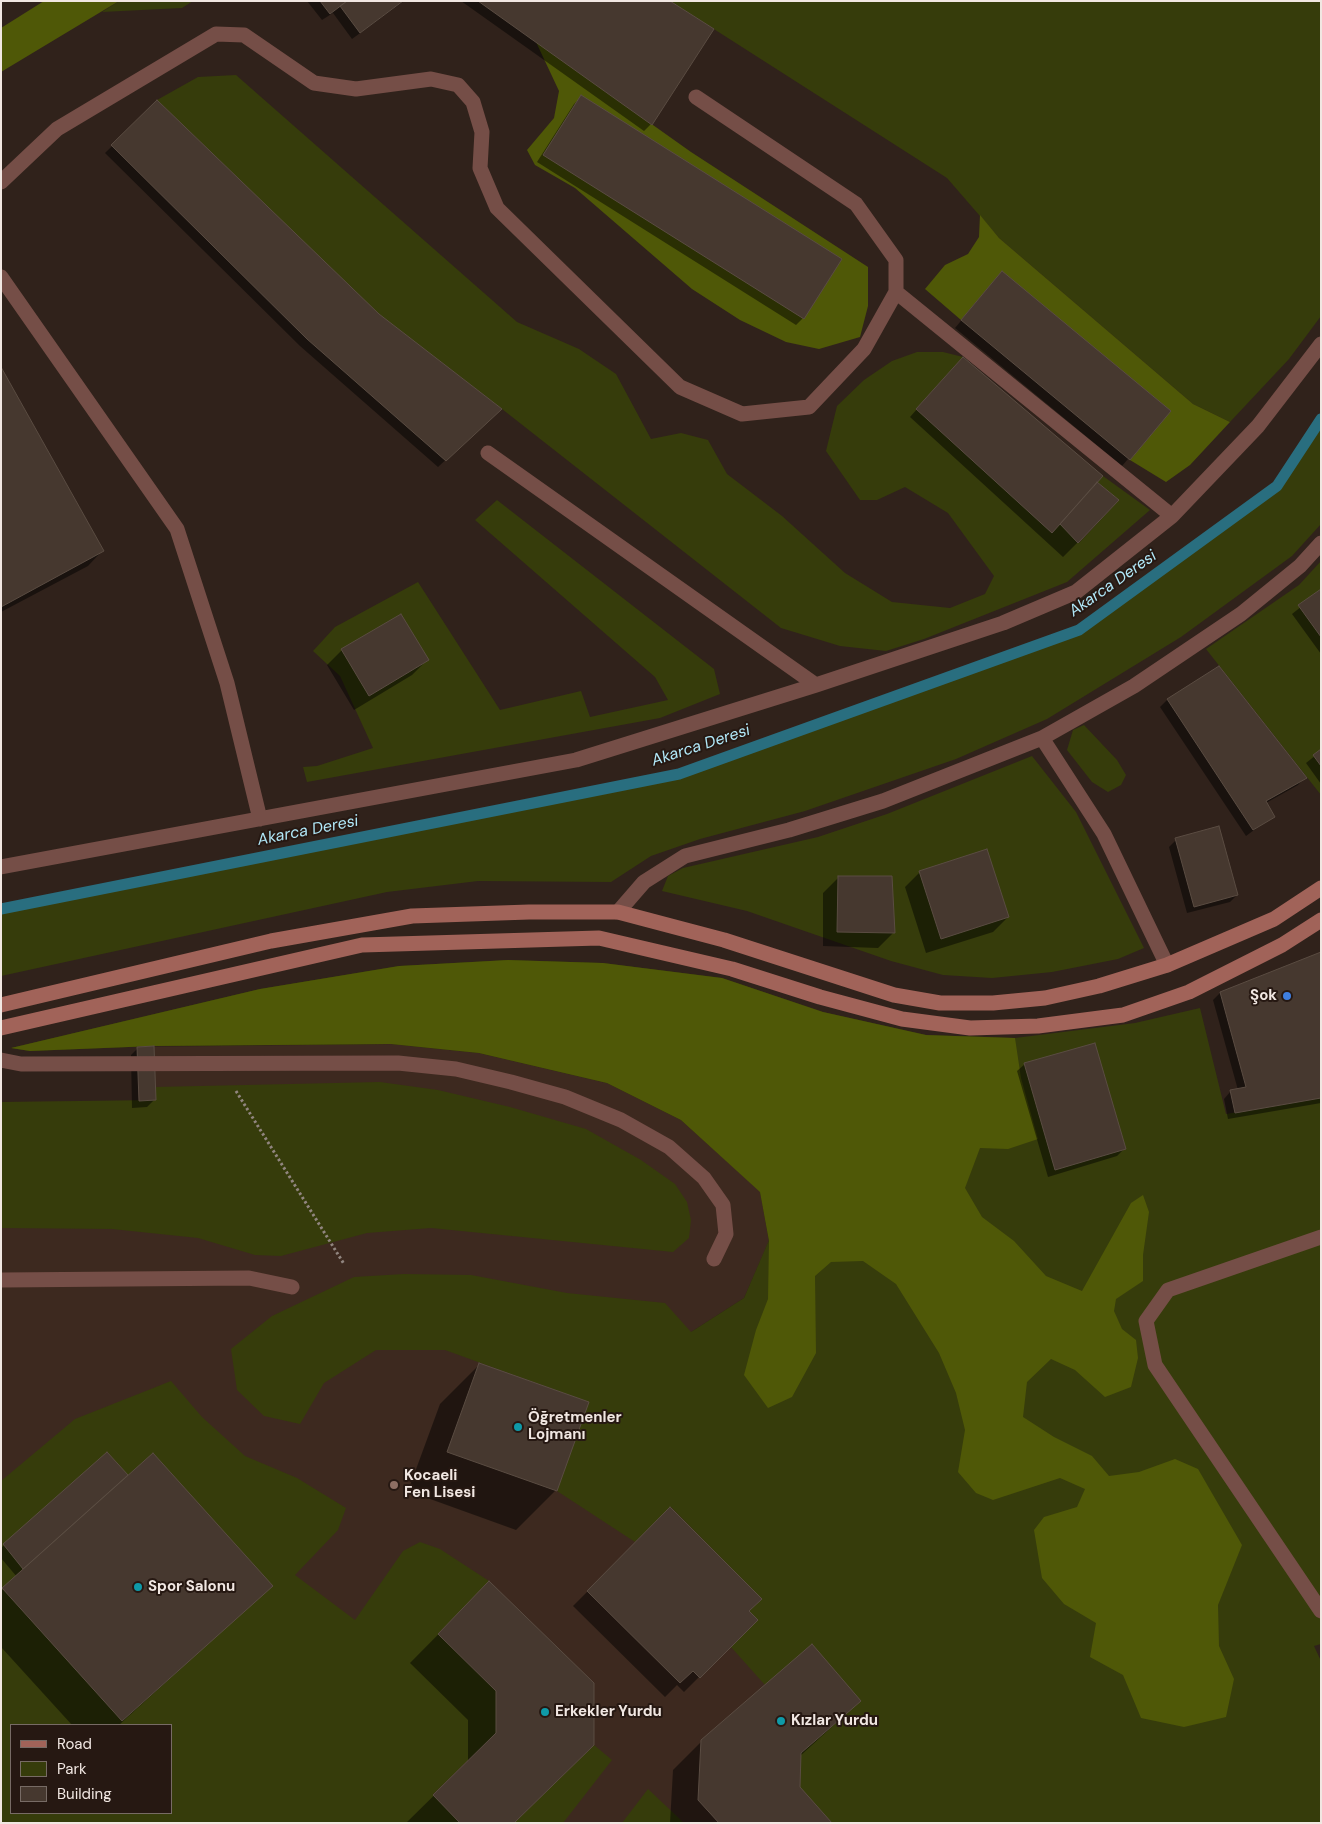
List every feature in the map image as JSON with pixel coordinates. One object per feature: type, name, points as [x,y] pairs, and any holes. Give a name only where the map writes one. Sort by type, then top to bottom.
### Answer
[{"type":"main road","points":[[1,1005],[271,941],[412,916],[529,912],[618,912],[724,940],[894,994],[940,1003],[993,1003],[1045,998],[1099,986],[1167,965],[1274,919],[1321,888]]},
{"type":"main road","points":[[1,1028],[362,945],[599,938],[732,969],[820,998],[902,1019],[970,1028],[1038,1026],[1122,1015],[1189,992],[1282,945],[1321,920]]},
{"type":"lane","points":[[1,182],[57,129],[216,34],[244,35],[314,83],[356,89],[431,78],[458,85],[473,102],[482,132],[480,168],[497,208],[680,387],[742,414],[809,407],[864,349],[896,292],[896,260],[856,204],[696,97]]},
{"type":"lane","points":[[1,277],[177,528],[227,684],[260,820]]},
{"type":"lane","points":[[896,292],[1172,516]]},
{"type":"lane","points":[[1,867],[576,760],[816,685],[1002,623],[1076,592],[1172,516],[1258,426],[1321,344]]},
{"type":"lane","points":[[488,454],[816,685]]},
{"type":"lane","points":[[618,912],[644,882],[685,856],[789,830],[882,801],[1042,738],[1134,686],[1241,614],[1300,566],[1321,543]]},
{"type":"lane","points":[[1042,738],[1104,834],[1167,965]]},
{"type":"lane","points":[[1,1060],[21,1064],[398,1062],[456,1069],[565,1097],[621,1120],[669,1147],[704,1178],[723,1205],[726,1234],[714,1259]]},
{"type":"lane","points":[[1321,1237],[1168,1290],[1146,1321],[1155,1365],[1321,1611]]},
{"type":"lane","points":[[2,1280],[249,1278],[292,1287]]},
{"type":"path","points":[[219,1064],[344,1264]]},
{"type":"shaded area","name":"Kocaeli Fen Lisesi","points":[[391,1044],[479,1053],[607,1083],[681,1120],[760,1191],[769,1241],[744,1298],[691,1332],[966,1769],[908,1823],[374,1823],[172,1725],[1,1638],[1,1102],[139,1101],[137,1047]]},
{"type":"green space","points":[[44,1],[119,1],[1,72],[1,28]]},
{"type":"green space","points":[[119,1],[193,1],[182,8],[102,12]]},
{"type":"green space","points":[[670,1],[1321,1],[1321,316],[1289,359],[1230,422],[1193,404],[999,238],[947,178]]},
{"type":"green space","points":[[536,42],[691,152],[868,267],[868,306],[860,337],[819,349],[786,342],[740,320],[692,289],[575,188],[535,165],[527,150],[554,118],[559,91]]},
{"type":"green space","points":[[236,75],[517,322],[579,349],[616,374],[651,439],[681,433],[708,440],[727,474],[782,516],[845,573],[892,602],[950,608],[985,594],[994,576],[948,513],[905,487],[877,500],[860,500],[826,451],[837,406],[864,380],[892,361],[917,352],[943,352],[963,357],[916,409],[1052,532],[1060,524],[1079,543],[1119,500],[1097,482],[1103,476],[1150,510],[1067,582],[924,639],[886,651],[840,646],[781,628],[379,315],[157,100],[198,77]]},
{"type":"green space","points":[[980,215],[999,238],[1193,404],[1230,422],[1190,465],[1166,482],[1130,460],[1170,411],[1002,272],[961,320],[925,289],[945,265],[968,254],[979,237]]},
{"type":"green space","points":[[1321,419],[1321,524],[1292,556],[1181,637],[1047,719],[956,759],[805,811],[700,839],[651,856],[611,882],[478,881],[387,892],[1,976],[1,909],[679,774],[1079,630],[1277,486]]},
{"type":"green space","points":[[497,500],[714,669],[720,694],[660,718],[307,782],[303,767],[317,766],[373,748],[340,676],[313,651],[335,627],[418,582],[500,710],[581,691],[590,717],[668,700],[655,677],[475,520]]},
{"type":"green space","points":[[1321,561],[1321,795],[1206,649],[1299,585]]},
{"type":"green space","points":[[1084,725],[1117,760],[1126,775],[1121,785],[1108,792],[1092,782],[1067,750],[1073,730]]},
{"type":"green space","points":[[1032,756],[1076,812],[1144,948],[1118,959],[1052,972],[992,978],[943,975],[891,961],[747,911],[662,891],[668,876],[683,868],[818,837],[887,814]]},
{"type":"green space","points":[[508,960],[603,963],[722,978],[823,1012],[926,1035],[1015,1038],[1135,1023],[1200,1008],[1226,1114],[1321,1098],[1321,1644],[1314,1646],[1321,1661],[1321,1823],[832,1823],[800,1787],[801,1753],[861,1701],[812,1645],[765,1685],[731,1647],[758,1620],[749,1611],[762,1599],[671,1507],[635,1542],[557,1491],[588,1402],[445,1350],[376,1350],[324,1383],[300,1424],[264,1416],[237,1390],[231,1349],[272,1316],[354,1277],[404,1274],[471,1275],[567,1293],[665,1303],[691,1332],[744,1298],[769,1240],[760,1191],[681,1120],[607,1083],[479,1053],[391,1044],[154,1046],[30,1051],[11,1048],[260,989],[399,966]]},
{"type":"green space","points":[[508,960],[603,963],[722,978],[823,1012],[926,1035],[1015,1038],[1021,1078],[1038,1139],[1008,1149],[980,1148],[965,1188],[982,1217],[1014,1241],[1046,1276],[1082,1291],[1131,1203],[1143,1195],[1149,1212],[1143,1255],[1143,1281],[1116,1299],[1114,1311],[1122,1329],[1136,1340],[1138,1358],[1131,1387],[1105,1397],[1075,1370],[1051,1359],[1027,1382],[1023,1417],[1054,1437],[1092,1456],[1109,1476],[1139,1472],[1175,1459],[1198,1469],[1242,1545],[1218,1605],[1219,1646],[1234,1679],[1226,1717],[1184,1727],[1141,1718],[1123,1675],[1090,1657],[1096,1623],[1064,1604],[1042,1578],[1034,1530],[1044,1517],[1077,1507],[1085,1489],[1060,1478],[993,1500],[976,1493],[958,1472],[965,1430],[956,1393],[939,1353],[896,1284],[863,1261],[831,1262],[815,1276],[816,1353],[792,1397],[768,1408],[744,1375],[756,1330],[768,1299],[769,1241],[760,1192],[681,1120],[607,1083],[479,1053],[391,1044],[154,1046],[30,1051],[11,1048],[260,989],[399,966]]},
{"type":"green space","points":[[380,1082],[438,1090],[510,1107],[586,1129],[641,1160],[675,1184],[687,1202],[691,1220],[689,1238],[673,1252],[431,1228],[367,1233],[281,1256],[255,1255],[198,1238],[112,1229],[1,1228],[1,1102],[155,1100],[155,1087]]},
{"type":"green space","points":[[171,1381],[202,1417],[245,1456],[297,1478],[346,1508],[338,1530],[295,1575],[355,1620],[403,1551],[420,1542],[440,1549],[489,1581],[438,1634],[496,1691],[496,1733],[433,1794],[460,1823],[1,1823],[1,1481],[75,1419]]},
{"type":"green space","points":[[594,1745],[612,1760],[563,1823],[514,1823]]},
{"type":"green space","points":[[648,1789],[684,1823],[622,1823]]},
{"type":"building","points":[[320,1],[347,1],[330,14]]},
{"type":"building","points":[[347,1],[403,1],[360,33],[340,6]]},
{"type":"building","points":[[478,1],[670,1],[714,29],[652,125]]},
{"type":"building","points":[[581,95],[842,259],[804,319],[543,155]]},
{"type":"building","points":[[157,100],[379,314],[502,409],[446,461],[307,339],[111,145]]},
{"type":"building","points":[[1002,271],[1171,411],[1130,460],[961,320]]},
{"type":"building","points":[[963,357],[1103,476],[1052,533],[916,409]]},
{"type":"building","points":[[1,367],[104,551],[1,607]]},
{"type":"building","points":[[1097,482],[1119,500],[1078,543],[1060,524]]},
{"type":"building","points":[[1321,589],[1321,637],[1298,605]]},
{"type":"building","points":[[401,614],[429,660],[369,696],[341,649]]},
{"type":"building","points":[[1219,666],[1307,778],[1266,801],[1275,817],[1253,830],[1167,699]]},
{"type":"building","points":[[1321,749],[1321,766],[1313,755]]},
{"type":"building","points":[[1219,826],[1238,895],[1194,907],[1175,838]]},
{"type":"building","points":[[987,849],[1009,917],[941,939],[919,871]]},
{"type":"building","points":[[838,876],[892,876],[895,933],[837,932]]},
{"type":"building","points":[[1321,952],[1321,1098],[1235,1113],[1230,1090],[1246,1087],[1220,992]]},
{"type":"building","points":[[1095,1043],[1126,1149],[1055,1170],[1024,1063]]},
{"type":"building","points":[[154,1046],[156,1100],[139,1101],[137,1047]]},
{"type":"building","name":"Öğretmenler Lojmanı","points":[[479,1363],[589,1402],[557,1491],[447,1452]]},
{"type":"building","points":[[107,1452],[128,1475],[23,1569],[3,1544]]},
{"type":"building","name":"Spor Salonu","points":[[153,1453],[273,1586],[122,1721],[2,1588]]},
{"type":"building","points":[[670,1507],[762,1599],[749,1611],[758,1620],[700,1678],[693,1671],[680,1683],[587,1591]]},
{"type":"building","name":"Erkekler Yurdu","points":[[489,1581],[594,1683],[594,1745],[514,1823],[460,1823],[433,1795],[496,1733],[496,1691],[438,1634]]},
{"type":"building","name":"Kızlar Yurdu","points":[[812,1644],[861,1701],[801,1753],[800,1787],[832,1823],[719,1823],[698,1800],[701,1740]]},
{"type":"waterway","name":"Akarca Deresi","points":[[1,909],[679,774],[1079,630],[1277,486],[1321,419]]},
{"type":"place","name":"Şok","points":[[1287,996]]},
{"type":"place","name":"Öğretmenler Lojmanı","points":[[518,1427]]},
{"type":"place","name":"Kocaeli Fen Lisesi","points":[[394,1485]]},
{"type":"place","name":"Spor Salonu","points":[[138,1587]]},
{"type":"place","name":"Erkekler Yurdu","points":[[545,1712]]},
{"type":"place","name":"Kızlar Yurdu","points":[[781,1721]]}]
